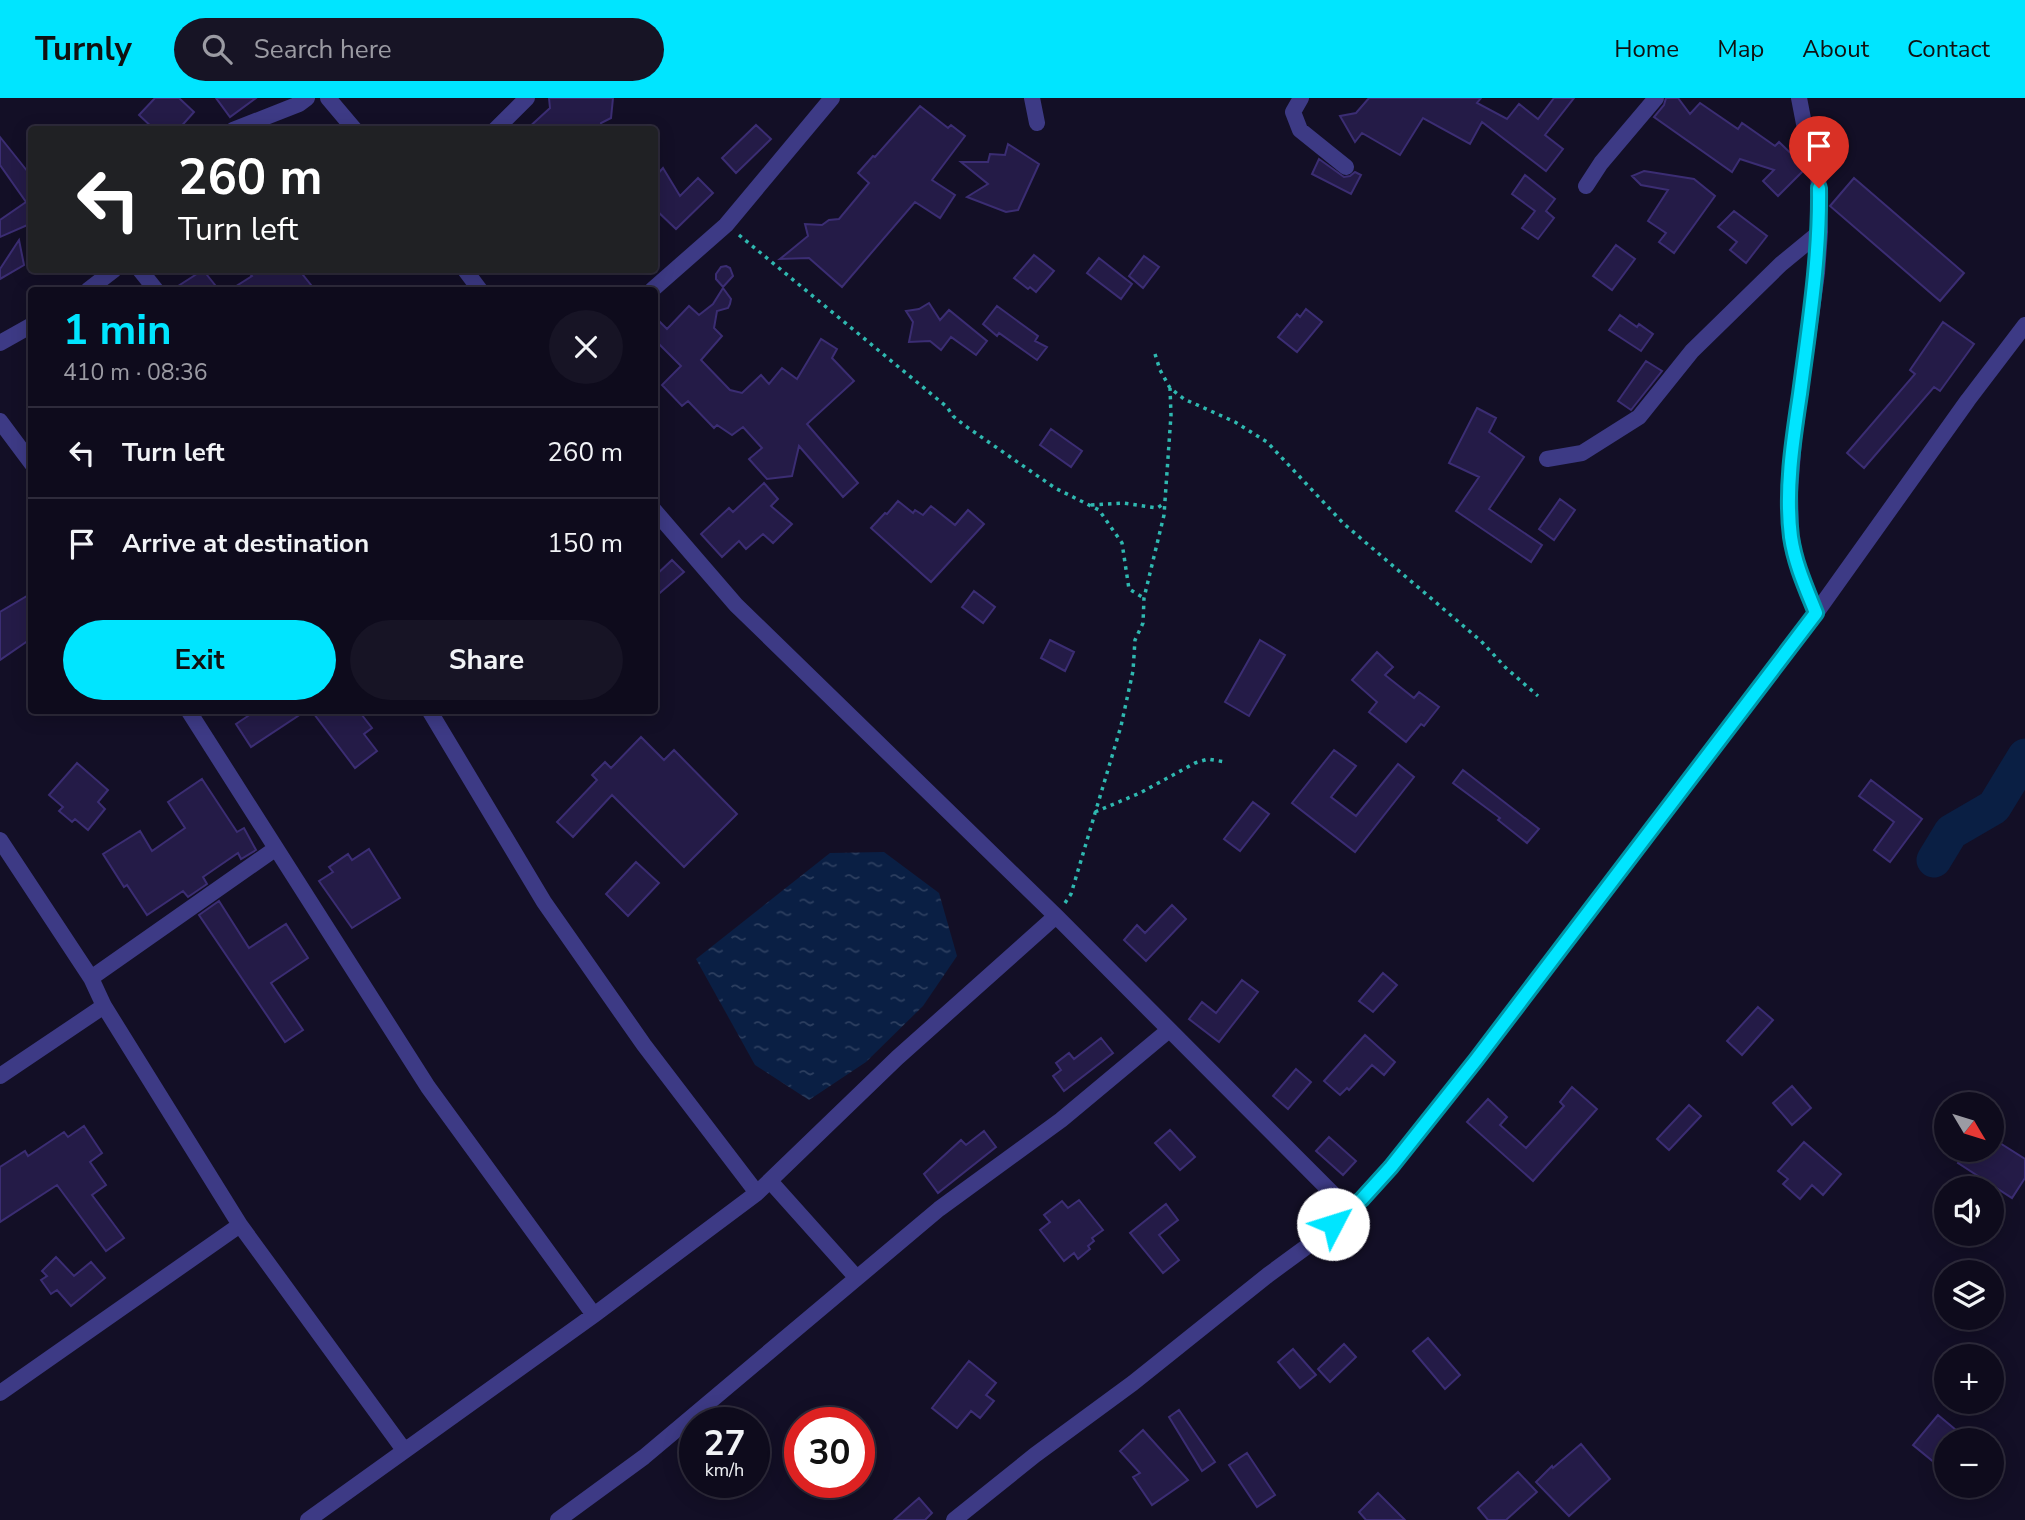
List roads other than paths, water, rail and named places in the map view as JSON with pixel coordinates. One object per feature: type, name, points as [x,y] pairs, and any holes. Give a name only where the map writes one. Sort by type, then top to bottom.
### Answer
[{"type":"street","points":[[243,126],[307,98]]},
{"type":"street","points":[[328,98],[352,126]]},
{"type":"street","points":[[499,126],[527,98]]},
{"type":"street","points":[[655,287],[726,225],[832,98]]},
{"type":"street","points":[[1032,98],[1037,123]]},
{"type":"street","points":[[1301,98],[1293,112],[1300,130],[1346,167]]},
{"type":"street","points":[[1586,186],[1601,163],[1657,98]]},
{"type":"street","points":[[1799,98],[1805,130],[1818,166],[1820,232],[1817,274],[1794,439],[1790,492],[1791,535],[1796,561],[1816,613]]},
{"type":"street","points":[[1547,459],[1582,453],[1639,416],[1692,351],[1781,264],[1820,232]]},
{"type":"street","points":[[92,287],[110,273]]},
{"type":"street","points":[[142,273],[154,287]]},
{"type":"street","points":[[954,1520],[1034,1455],[1133,1383],[1313,1242],[1350,1211],[1391,1167],[1476,1060],[1816,613],[2025,325]]},
{"type":"street","points":[[0,343],[28,327]]},
{"type":"street","points":[[0,421],[28,459]]},
{"type":"street","points":[[658,515],[736,606],[1056,916],[1350,1211]]},
{"type":"street","points":[[191,714],[428,1087],[593,1315]]},
{"type":"street","points":[[431,714],[544,902],[644,1045],[757,1193]]},
{"type":"street","points":[[0,840],[91,978],[104,1006],[240,1225],[404,1450]]},
{"type":"street","points":[[91,978],[275,849]]},
{"type":"street","points":[[309,1520],[757,1193],[897,1058],[1056,916]]},
{"type":"street","points":[[0,1076],[104,1006]]},
{"type":"street","points":[[558,1520],[644,1457],[939,1209],[1061,1120],[1169,1030]]},
{"type":"street","points":[[770,1181],[856,1277]]},
{"type":"street","points":[[0,1393],[240,1225]]},
{"type":"water","points":[[884,852],[939,893],[957,956],[923,1006],[866,1062],[809,1100],[755,1065],[696,959],[830,853]]},
{"type":"waterway","points":[[1934,860],[1951,832],[1994,807],[2025,756]]}]
